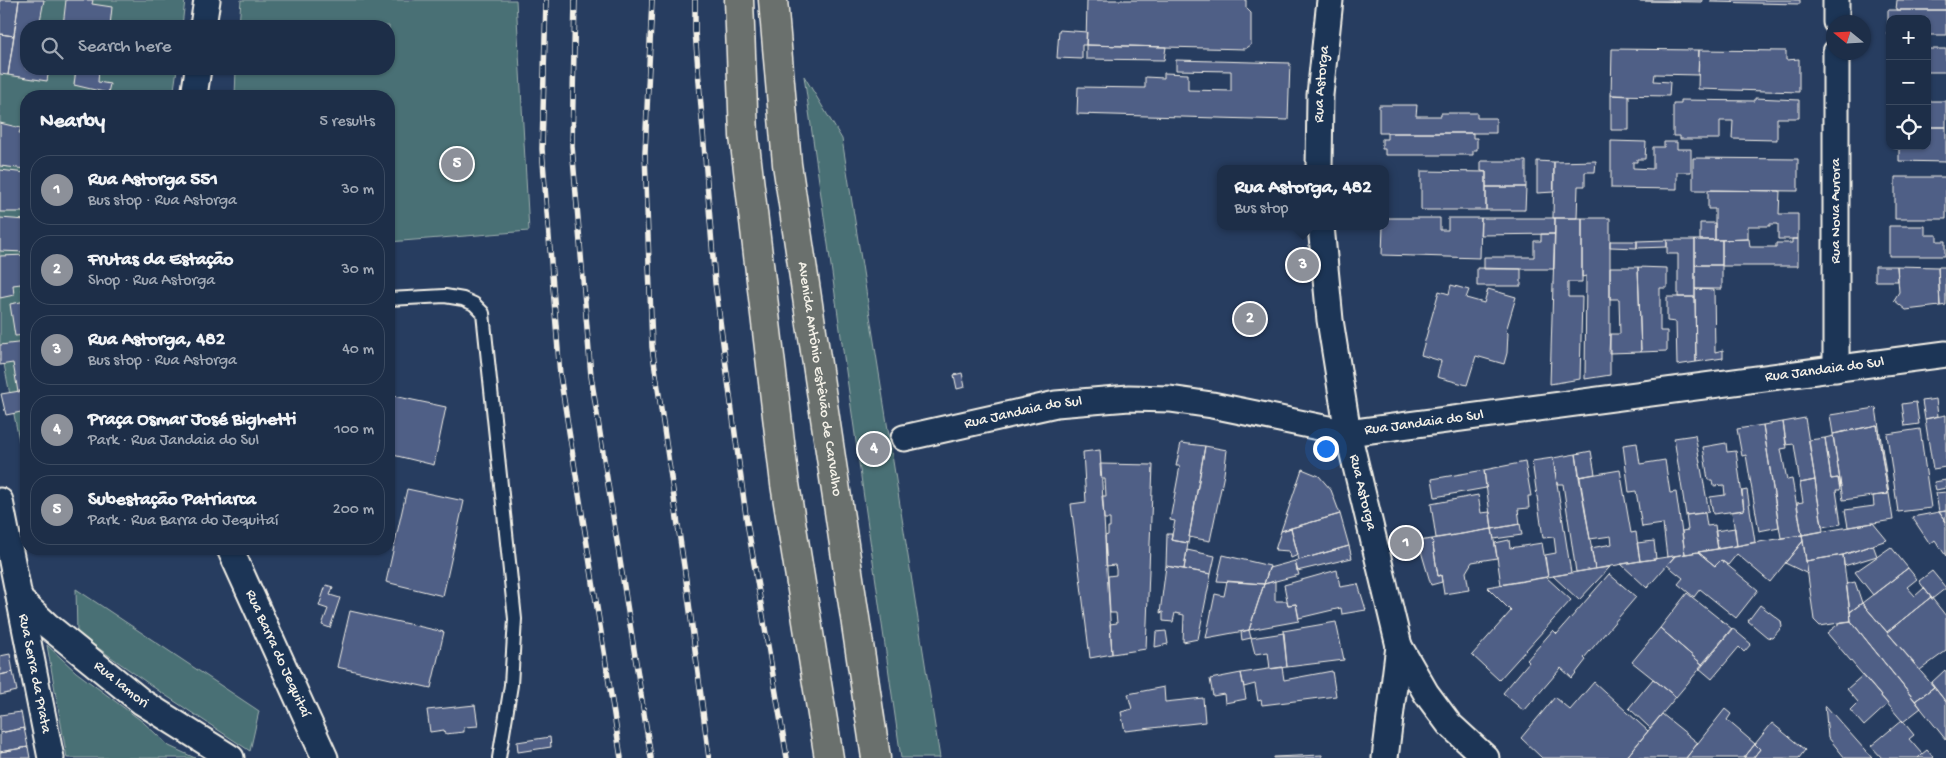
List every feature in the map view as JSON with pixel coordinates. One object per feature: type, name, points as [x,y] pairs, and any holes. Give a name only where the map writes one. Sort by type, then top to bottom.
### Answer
[{"type":"highway","points":[[738,0],[744,136],[785,484],[829,758]]},
{"type":"highway","name":"Avenida Antônio Estêvão de Carvalho","points":[[773,0],[787,164],[876,758]]},
{"type":"street","points":[[204,20],[206,0]]},
{"type":"street","name":"Rua Astorga","points":[[1320,165],[1320,94],[1330,0]]},
{"type":"street","points":[[1836,0],[1836,15]]},
{"type":"street","name":"Rua Nova Aurora","points":[[1836,60],[1836,369]]},
{"type":"street","points":[[195,90],[197,75]]},
{"type":"street","name":"Rua Astorga","points":[[1322,230],[1330,320],[1348,433],[1399,646],[1385,758]]},
{"type":"street","name":"Rua Jandaia do Sul","points":[[904,438],[1056,404],[1129,398],[1170,399],[1204,404],[1348,433],[1946,354]]},
{"type":"street","name":"Rua Serra da Prata","points":[[0,501],[51,758]]},
{"type":"street","name":"Rua Barra do Jequitaí","points":[[233,555],[325,758]]},
{"type":"street","name":"Rua Iamori","points":[[20,600],[46,625],[142,702],[231,758]]},
{"type":"street","points":[[1399,646],[1426,693],[1449,724],[1486,758]]},
{"type":"lane","points":[[395,299],[446,296],[463,298],[474,304],[483,313],[515,619],[511,685],[499,758]]},
{"type":"green space","points":[[0,0],[185,0],[183,20],[20,20],[20,75],[176,75],[174,90],[20,90],[20,445],[0,344]]},
{"type":"green space","points":[[241,0],[516,0],[529,231],[395,242],[395,90],[235,90],[236,75],[395,75],[395,20],[239,20]]},
{"type":"green space","points":[[804,76],[842,139],[940,758],[901,758]]},
{"type":"green space","points":[[76,589],[259,711],[250,751],[159,691],[77,633]]},
{"type":"green space","points":[[47,645],[76,672],[143,722],[169,746],[195,758],[67,758]]},
{"type":"building","points":[[0,0],[19,0],[14,36],[0,34]]},
{"type":"building","points":[[19,0],[44,0],[40,20],[20,20],[20,75],[48,75],[47,81],[8,75]]},
{"type":"building","points":[[66,0],[93,0],[92,4],[112,7],[111,20],[64,20]]},
{"type":"building","points":[[1087,0],[1246,0],[1246,8],[1251,13],[1251,45],[1245,49],[1086,45]]},
{"type":"building","points":[[1702,0],[1702,2],[1638,1]]},
{"type":"building","points":[[1711,0],[1800,0],[1800,4],[1711,2]]},
{"type":"building","points":[[1897,0],[1946,0],[1946,10],[1896,10]]},
{"type":"building","points":[[1888,10],[1946,10],[1946,35],[1931,35],[1931,15],[1888,15]]},
{"type":"building","points":[[1059,30],[1087,32],[1086,45],[1082,45],[1082,59],[1057,58]]},
{"type":"building","points":[[0,34],[14,36],[8,75],[0,74]]},
{"type":"building","points":[[1086,45],[1166,47],[1164,60],[1086,59]]},
{"type":"building","points":[[1612,49],[1699,50],[1698,75],[1655,74],[1654,81],[1670,82],[1669,96],[1611,95]]},
{"type":"building","points":[[1931,49],[1946,49],[1946,72],[1931,72]]},
{"type":"building","points":[[1699,50],[1786,51],[1786,60],[1799,59],[1799,92],[1698,89]]},
{"type":"building","points":[[1176,60],[1290,63],[1288,120],[1077,114],[1078,87],[1145,88],[1145,77],[1164,78],[1164,73],[1188,74],[1188,90],[1231,91],[1231,71],[1176,70]]},
{"type":"building","points":[[75,75],[99,75],[98,82],[110,84],[109,90],[95,90],[74,85]]},
{"type":"building","points":[[1611,95],[1629,96],[1629,130],[1611,130]]},
{"type":"building","points":[[1755,98],[1799,100],[1799,118],[1777,118],[1777,140],[1732,139],[1733,121],[1720,121],[1720,139],[1680,139],[1680,136],[1673,136],[1673,104],[1681,104],[1681,100],[1755,101]]},
{"type":"building","points":[[1931,101],[1946,101],[1946,127],[1931,127]]},
{"type":"building","points":[[1379,105],[1417,105],[1416,116],[1441,116],[1441,113],[1477,113],[1477,118],[1496,118],[1496,133],[1379,133]]},
{"type":"building","points":[[0,123],[20,128],[20,168],[0,166]]},
{"type":"building","points":[[1931,127],[1946,127],[1946,162],[1899,161],[1899,150],[1931,150]]},
{"type":"building","points":[[1387,133],[1473,133],[1473,138],[1477,138],[1477,150],[1473,150],[1473,155],[1385,155],[1385,149],[1382,149],[1382,139],[1387,139]]},
{"type":"building","points":[[1611,141],[1646,142],[1645,159],[1637,159],[1637,162],[1633,162],[1633,168],[1653,169],[1653,147],[1664,147],[1664,142],[1677,142],[1677,149],[1691,149],[1691,172],[1677,172],[1677,189],[1611,188]]},
{"type":"building","points":[[1693,158],[1798,159],[1798,191],[1693,190]]},
{"type":"building","points":[[1481,161],[1526,161],[1526,187],[1486,187],[1486,172],[1481,171]]},
{"type":"building","points":[[1537,161],[1554,162],[1554,192],[1537,193]]},
{"type":"building","points":[[1596,161],[1595,172],[1585,172],[1585,186],[1578,186],[1577,218],[1553,218],[1554,162]]},
{"type":"building","points":[[0,170],[20,172],[20,212],[0,212]]},
{"type":"building","points":[[1421,171],[1486,172],[1486,210],[1421,210]]},
{"type":"building","points":[[1895,177],[1946,177],[1946,219],[1895,219]]},
{"type":"building","points":[[1486,187],[1526,187],[1525,210],[1486,210]]},
{"type":"building","points":[[1708,190],[1780,191],[1779,214],[1798,214],[1798,239],[1778,239],[1778,224],[1770,224],[1770,226],[1748,226],[1748,239],[1715,240],[1715,209],[1708,209]]},
{"type":"building","points":[[0,218],[20,220],[20,252],[0,251]]},
{"type":"building","points":[[1389,218],[1440,218],[1440,230],[1448,230],[1448,218],[1481,218],[1480,258],[1382,255],[1383,230],[1389,230]]},
{"type":"building","points":[[1481,218],[1555,218],[1555,234],[1480,235]]},
{"type":"building","points":[[1555,218],[1582,218],[1582,282],[1568,282],[1568,297],[1582,297],[1580,379],[1550,384]]},
{"type":"building","points":[[1582,218],[1610,218],[1610,375],[1585,379],[1586,276],[1582,277]]},
{"type":"building","points":[[1700,223],[1715,223],[1715,240],[1700,240]]},
{"type":"building","points":[[1889,226],[1925,226],[1925,235],[1937,235],[1937,241],[1945,241],[1945,256],[1889,256]]},
{"type":"building","points":[[1541,234],[1555,234],[1554,269],[1484,269],[1484,257],[1534,257],[1534,241],[1541,241]]},
{"type":"building","points":[[1749,239],[1750,247],[1776,247],[1776,243],[1792,243],[1792,239],[1798,239],[1798,266],[1722,266],[1722,240]]},
{"type":"building","points":[[1667,240],[1695,240],[1695,297],[1678,297],[1678,254],[1667,254]]},
{"type":"building","points":[[1667,240],[1667,247],[1637,248],[1637,241]]},
{"type":"building","points":[[1695,240],[1722,240],[1722,265],[1695,265]]},
{"type":"building","points":[[1610,241],[1637,241],[1637,248],[1610,247]]},
{"type":"building","points":[[20,255],[20,284],[13,285],[14,295],[0,298],[0,256]]},
{"type":"building","points":[[1695,265],[1722,265],[1722,289],[1695,289]]},
{"type":"building","points":[[1875,266],[1897,266],[1898,281],[1875,281]]},
{"type":"building","points":[[1897,266],[1938,267],[1940,306],[1906,310],[1894,300],[1899,292]]},
{"type":"building","points":[[1610,267],[1638,267],[1641,352],[1609,353],[1610,334],[1620,334],[1619,299],[1610,299]]},
{"type":"building","points":[[1638,267],[1667,268],[1667,288],[1660,288],[1660,331],[1667,331],[1667,351],[1641,352]]},
{"type":"building","points":[[1938,267],[1946,267],[1946,305],[1940,306]]},
{"type":"building","points":[[1477,268],[1521,269],[1521,286],[1477,286]]},
{"type":"building","points":[[1451,285],[1469,290],[1466,298],[1484,303],[1488,289],[1516,297],[1506,331],[1508,333],[1507,353],[1504,364],[1476,356],[1467,385],[1437,377],[1441,361],[1421,355],[1439,291],[1449,294]]},
{"type":"building","points":[[1695,289],[1714,290],[1715,352],[1723,350],[1723,358],[1696,362]]},
{"type":"building","points":[[1667,297],[1695,297],[1696,362],[1677,365],[1676,322],[1667,321]]},
{"type":"building","points":[[20,302],[20,336],[15,336],[10,304]]},
{"type":"building","points":[[20,343],[20,392],[18,392],[13,363],[0,365],[0,345]]},
{"type":"building","points":[[962,373],[965,387],[957,389],[954,375]]},
{"type":"building","points":[[20,391],[20,412],[6,415],[1,394]]},
{"type":"building","points":[[395,396],[446,407],[434,465],[395,455]]},
{"type":"building","points":[[1936,399],[1938,416],[1925,419],[1922,401]]},
{"type":"building","points":[[1916,402],[1919,424],[1905,426],[1902,404]]},
{"type":"building","points":[[1876,408],[1893,520],[1848,527],[1845,510],[1874,506],[1873,496],[1888,494],[1877,425],[1833,434],[1830,415]]},
{"type":"building","points":[[1946,415],[1946,467],[1933,469],[1925,419]]},
{"type":"building","points":[[1805,418],[1815,480],[1800,483],[1794,444],[1786,445],[1783,422]]},
{"type":"building","points":[[1783,422],[1787,448],[1781,449],[1787,480],[1792,479],[1802,535],[1781,538],[1763,425]]},
{"type":"building","points":[[1763,425],[1779,527],[1759,531],[1746,455],[1742,456],[1737,429]]},
{"type":"building","points":[[1877,425],[1888,494],[1843,500],[1833,434]]},
{"type":"building","points":[[1920,429],[1931,508],[1898,512],[1887,434]]},
{"type":"building","points":[[1695,435],[1709,512],[1686,515],[1674,438]]},
{"type":"building","points":[[1833,436],[1841,487],[1838,478],[1831,479],[1825,438]]},
{"type":"building","points":[[1825,438],[1831,479],[1838,478],[1840,490],[1836,490],[1841,524],[1822,527],[1809,440]]},
{"type":"building","points":[[1181,443],[1205,446],[1188,543],[1171,540],[1175,521],[1170,520],[1180,466],[1176,466]]},
{"type":"building","points":[[1637,443],[1640,464],[1665,460],[1670,493],[1676,492],[1685,554],[1667,557],[1663,524],[1642,527],[1636,491],[1629,492],[1623,445]]},
{"type":"building","points":[[1726,443],[1727,452],[1736,451],[1744,510],[1713,514],[1710,497],[1725,495],[1724,485],[1713,486],[1712,480],[1708,480],[1703,447]]},
{"type":"building","points":[[1205,446],[1227,450],[1210,541],[1189,537]]},
{"type":"building","points":[[1100,450],[1112,654],[1090,658],[1071,504],[1086,502],[1083,452]]},
{"type":"building","points":[[1591,451],[1595,474],[1579,477],[1576,454]]},
{"type":"building","points":[[1576,454],[1595,569],[1576,572],[1563,484],[1557,484],[1553,458]]},
{"type":"building","points":[[1553,458],[1571,573],[1548,577],[1545,555],[1556,553],[1554,537],[1543,538],[1532,461]]},
{"type":"building","points":[[1525,462],[1531,496],[1528,496],[1529,508],[1518,509],[1520,524],[1492,529],[1484,470]]},
{"type":"building","points":[[1100,464],[1153,465],[1146,649],[1112,654],[1110,624],[1117,623],[1116,613],[1110,613],[1108,576],[1116,575],[1116,570],[1115,565],[1106,566],[1105,536],[1108,535],[1110,519],[1104,519],[1102,496],[1106,496],[1105,479],[1101,479]]},
{"type":"building","points":[[1302,469],[1319,476],[1331,490],[1340,514],[1281,531]]},
{"type":"building","points":[[1484,470],[1486,488],[1435,497],[1432,479]]},
{"type":"building","points":[[1620,470],[1631,533],[1636,532],[1640,561],[1595,569],[1591,548],[1612,544],[1611,536],[1590,539],[1579,477]]},
{"type":"building","points":[[1815,480],[1823,531],[1802,535],[1797,503],[1803,502],[1800,483]]},
{"type":"building","points":[[1946,480],[1946,488],[1936,490],[1934,482]]},
{"type":"building","points":[[407,489],[464,501],[443,596],[386,582],[392,555],[395,555],[395,542]]},
{"type":"building","points":[[1747,490],[1755,542],[1737,546],[1732,512],[1744,510],[1742,491]]},
{"type":"building","points":[[1946,492],[1946,511],[1939,512],[1936,493]]},
{"type":"building","points":[[1478,495],[1481,513],[1490,512],[1492,529],[1436,538],[1431,504]]},
{"type":"building","points":[[1946,511],[1946,522],[1939,512]]},
{"type":"building","points":[[1939,512],[1946,522],[1946,556],[1935,540],[1930,544],[1912,517]]},
{"type":"building","points":[[1705,513],[1707,526],[1715,525],[1718,549],[1685,554],[1682,531],[1688,530],[1686,515]]},
{"type":"building","points":[[1340,514],[1349,546],[1299,560],[1291,528]]},
{"type":"building","points":[[1873,523],[1887,540],[1843,555],[1806,561],[1802,535]]},
{"type":"building","points":[[1520,524],[1522,535],[1494,539],[1492,529]]},
{"type":"building","points":[[1291,528],[1298,555],[1291,558],[1289,551],[1275,550],[1281,531]]},
{"type":"building","points":[[1735,528],[1737,546],[1718,549],[1715,531]]},
{"type":"building","points":[[1492,529],[1497,558],[1472,562],[1466,572],[1469,590],[1444,594],[1441,575],[1438,576],[1432,539]]},
{"type":"building","points":[[1167,534],[1172,534],[1171,540],[1188,543],[1184,569],[1166,566]]},
{"type":"building","points":[[1802,535],[1803,541],[1770,582],[1737,554],[1728,565],[1721,560],[1715,566],[1698,552]]},
{"type":"building","points":[[1432,539],[1438,576],[1441,575],[1442,582],[1431,585],[1418,541]]},
{"type":"building","points":[[1509,540],[1510,548],[1542,543],[1548,577],[1501,585],[1495,543]]},
{"type":"building","points":[[1654,541],[1656,559],[1640,561],[1637,543]]},
{"type":"building","points":[[1803,541],[1806,561],[1808,574],[1785,563]]},
{"type":"building","points":[[1873,545],[1877,556],[1844,566],[1843,555]]},
{"type":"building","points":[[1349,546],[1352,558],[1297,571],[1295,561]]},
{"type":"building","points":[[1891,547],[1908,568],[1873,595],[1855,572]]},
{"type":"building","points":[[1187,550],[1215,556],[1211,574],[1184,569]]},
{"type":"building","points":[[1698,552],[1715,566],[1721,560],[1758,590],[1736,618],[1700,589],[1694,597],[1678,584],[1683,578],[1667,565],[1675,556]]},
{"type":"building","points":[[1223,555],[1270,566],[1264,584],[1217,581]]},
{"type":"building","points":[[1843,555],[1851,621],[1820,626],[1814,620],[1806,561]]},
{"type":"building","points":[[1675,556],[1647,588],[1621,564],[1667,557]]},
{"type":"building","points":[[1295,561],[1299,575],[1264,584],[1269,568]]},
{"type":"building","points":[[1166,566],[1211,574],[1198,639],[1183,642],[1184,615],[1175,613],[1173,622],[1163,621],[1163,612],[1160,613]]},
{"type":"building","points":[[1610,567],[1579,600],[1553,576],[1595,569]]},
{"type":"building","points":[[1908,568],[1917,579],[1907,587],[1915,596],[1924,588],[1931,597],[1887,632],[1862,603]]},
{"type":"building","points":[[1337,570],[1340,587],[1358,584],[1366,610],[1342,614],[1341,608],[1299,618],[1296,604],[1288,605],[1284,585]]},
{"type":"building","points":[[1932,571],[1946,588],[1932,599],[1919,581]]},
{"type":"building","points":[[1609,574],[1636,597],[1584,658],[1586,660],[1572,678],[1561,668],[1524,711],[1503,693],[1529,662],[1527,660],[1553,630],[1557,634]]},
{"type":"building","points":[[1546,577],[1571,600],[1499,680],[1472,655],[1511,611],[1487,587]]},
{"type":"building","points":[[1227,581],[1264,584],[1249,630],[1206,638],[1215,594],[1224,596]]},
{"type":"building","points":[[1275,581],[1275,601],[1287,601],[1288,605],[1296,604],[1299,621],[1249,630],[1264,584]]},
{"type":"building","points":[[1855,582],[1862,603],[1850,612],[1846,584]]},
{"type":"building","points":[[326,585],[333,587],[330,595],[340,598],[330,628],[322,625],[328,609],[319,606]]},
{"type":"building","points":[[1687,593],[1732,629],[1703,665],[1660,628]]},
{"type":"building","points":[[1931,597],[1946,616],[1946,651],[1920,670],[1887,632]]},
{"type":"building","points":[[1862,603],[1934,687],[1915,701],[1851,621],[1850,612]]},
{"type":"building","points":[[1760,605],[1781,621],[1782,627],[1772,638],[1767,637],[1748,621]]},
{"type":"building","points":[[350,611],[444,632],[431,688],[337,667]]},
{"type":"building","points":[[1851,621],[1921,708],[1903,722],[1827,633],[1841,622]]},
{"type":"building","points":[[1336,622],[1344,660],[1287,667],[1283,631]]},
{"type":"building","points":[[1660,628],[1703,665],[1676,697],[1632,662]]},
{"type":"building","points":[[1732,628],[1751,644],[1744,652],[1739,647],[1712,679],[1699,668]]},
{"type":"building","points":[[1249,630],[1251,638],[1242,640],[1241,632]]},
{"type":"building","points":[[1166,631],[1168,644],[1155,647],[1156,632]]},
{"type":"building","points":[[1284,633],[1287,667],[1270,669],[1268,652],[1255,654],[1251,638]]},
{"type":"building","points":[[10,654],[13,672],[0,675],[0,656]]},
{"type":"building","points":[[1282,667],[1284,680],[1332,671],[1336,696],[1262,705],[1261,700],[1258,701],[1255,684],[1244,687],[1241,673]]},
{"type":"building","points":[[1945,670],[1946,672],[1946,702],[1931,683]]},
{"type":"building","points":[[13,672],[17,691],[0,695],[0,675]]},
{"type":"building","points":[[1241,673],[1246,699],[1225,703],[1224,694],[1213,696],[1210,679]]},
{"type":"building","points":[[1863,675],[1888,704],[1864,726],[1850,710],[1858,702],[1847,689]]},
{"type":"building","points":[[1653,679],[1676,697],[1650,728],[1629,708]]},
{"type":"building","points":[[1594,682],[1648,731],[1626,758],[1542,758],[1521,738],[1555,697],[1570,710]]},
{"type":"building","points":[[1164,687],[1165,702],[1203,698],[1205,722],[1125,731],[1121,712],[1132,709],[1128,694]]},
{"type":"building","points":[[1934,687],[1946,702],[1946,740],[1915,701]]},
{"type":"building","points":[[475,705],[478,726],[464,727],[464,732],[445,734],[444,730],[430,732],[427,710]]},
{"type":"building","points":[[1825,705],[1872,758],[1845,758],[1828,737]]},
{"type":"building","points":[[1725,709],[1731,714],[1727,720],[1755,744],[1744,758],[1686,758]]},
{"type":"building","points":[[21,712],[24,728],[0,733],[0,715]]},
{"type":"building","points":[[1662,714],[1698,743],[1686,758],[1626,758]]},
{"type":"building","points":[[1902,720],[1914,735],[1909,739],[1922,754],[1918,758],[1882,758],[1871,746]]},
{"type":"building","points":[[1772,723],[1805,750],[1799,758],[1753,758],[1760,749],[1755,744]]},
{"type":"building","points":[[24,728],[28,747],[0,752],[0,733]]},
{"type":"building","points":[[550,737],[551,747],[518,752],[517,742]]},
{"type":"building","points":[[1755,744],[1760,749],[1753,758],[1744,758]]},
{"type":"building","points":[[28,747],[30,758],[0,758],[0,752]]},
{"type":"building","points":[[1927,750],[1934,758],[1918,758],[1922,754]]},
{"type":"building","points":[[1322,755],[1322,758],[1273,758],[1273,757]]},
{"type":"railway","points":[[546,0],[542,149],[560,375],[621,758]]},
{"type":"railway","points":[[575,0],[572,146],[591,376],[651,758]]},
{"type":"railway","points":[[652,0],[645,153],[652,347],[686,580],[709,758]]},
{"type":"railway","points":[[695,0],[695,31],[715,283],[746,516],[787,758]]},
{"type":"place","name":"Subestação Patriarca","points":[[457,164]]},
{"type":"place","name":"Rua Astorga, 482","points":[[1303,265]]},
{"type":"place","name":"Frutas da Estação","points":[[1250,319]]},
{"type":"place","name":"Praça Osmar José Bighetti","points":[[874,449]]},
{"type":"place","name":"Rua Astorga 551","points":[[1406,543]]}]
